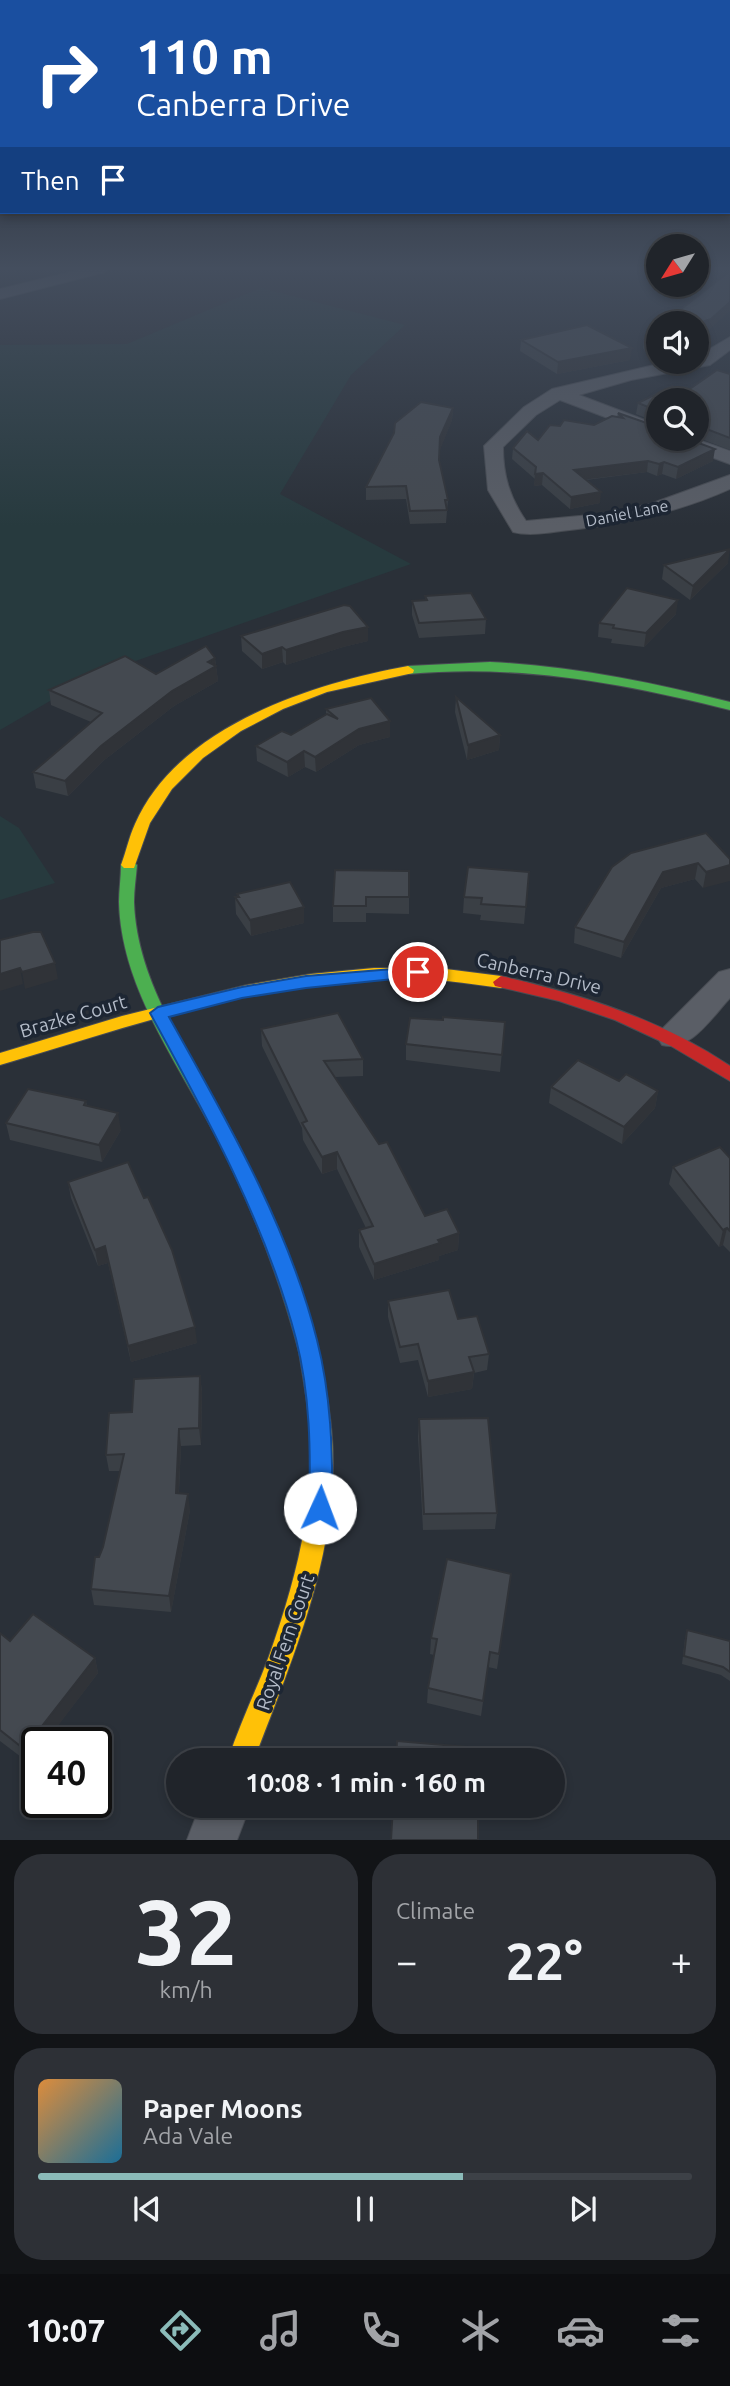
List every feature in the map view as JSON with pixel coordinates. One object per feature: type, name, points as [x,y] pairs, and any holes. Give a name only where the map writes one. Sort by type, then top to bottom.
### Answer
[{"type":"street","points":[[709,363],[730,366]]},
{"type":"street","points":[[558,393],[646,372]]},
{"type":"street","points":[[558,393],[646,426]]},
{"type":"street","name":"Daniel Lane","points":[[558,393],[530,411],[494,446],[493,475],[496,487],[500,499],[520,528],[602,520],[662,507],[685,501],[730,481]]},
{"type":"street","points":[[709,450],[730,458]]},
{"type":"street","name":"Royal Fern Court","points":[[247,1748],[284,1653],[310,1572],[320,1508],[322,1452],[316,1392],[307,1341],[292,1289],[259,1209],[211,1109],[158,1013],[140,970],[126,920],[125,883],[131,846],[142,817],[166,784],[191,760],[244,722],[311,693],[350,682],[425,668],[484,664],[562,668],[608,674],[730,706]]},
{"type":"street","name":"Canberra Drive","points":[[158,1013],[242,993],[306,982],[418,972],[476,977],[590,1005],[673,1037],[730,1075]]},
{"type":"street","points":[[673,1037],[730,979]]},
{"type":"street","name":"Brazke Court","points":[[0,1059],[158,1013]]},
{"type":"street","points":[[212,1840],[220,1818]]},
{"type":"green space","points":[[0,355],[373,355],[351,375],[280,494],[411,564],[93,676],[0,730]]},
{"type":"green space","points":[[0,816],[19,828],[55,883],[0,900]]},
{"type":"building","points":[[546,355],[596,355],[558,362]]},
{"type":"building","points":[[717,370],[730,374],[730,438],[709,430],[709,388],[691,388]]},
{"type":"building","points":[[421,402],[453,408],[440,437],[439,460],[448,500],[445,500],[447,510],[410,511],[406,486],[366,487],[394,433],[395,423]]},
{"type":"building","points":[[618,413],[646,423],[646,451],[709,451],[709,447],[715,449],[678,467],[664,462],[659,464],[648,461],[574,470],[601,492],[571,497],[543,473],[535,474],[536,467],[513,448],[527,431],[538,440],[550,425],[560,426],[564,420],[594,425],[612,416],[623,418]]},
{"type":"building","points":[[730,549],[693,586],[664,565]]},
{"type":"building","points":[[627,588],[678,600],[646,633],[599,623]]},
{"type":"building","points":[[471,593],[486,619],[419,623],[412,601],[427,600],[425,596]]},
{"type":"building","points":[[344,605],[350,606],[368,627],[262,654],[241,636]]},
{"type":"building","points":[[206,646],[215,658],[208,662],[216,666],[172,691],[101,746],[65,781],[33,772],[102,713],[49,690],[125,656],[156,674]]},
{"type":"building","points":[[456,697],[500,735],[468,745]]},
{"type":"building","points":[[371,698],[390,721],[359,729],[315,757],[304,751],[287,762],[256,746],[282,731],[291,735],[327,714],[338,719],[326,709]]},
{"type":"building","points":[[706,833],[730,859],[730,865],[706,872],[698,863],[663,872],[624,942],[575,927],[612,867],[631,853]]},
{"type":"building","points":[[468,867],[529,872],[526,907],[481,904],[482,898],[464,897]]},
{"type":"building","points":[[335,870],[409,871],[409,897],[366,897],[366,906],[333,906]]},
{"type":"building","points":[[290,882],[304,907],[250,920],[235,897],[239,897],[237,894]]},
{"type":"building","points":[[41,932],[55,963],[22,972],[20,968],[0,974],[0,940]]},
{"type":"building","points":[[338,1013],[363,1059],[324,1061],[379,1144],[387,1142],[425,1216],[447,1209],[459,1233],[438,1240],[440,1243],[374,1264],[359,1230],[373,1226],[337,1152],[322,1157],[302,1123],[307,1121],[261,1029]]},
{"type":"building","points":[[443,1017],[505,1022],[502,1055],[406,1044],[410,1018],[443,1020]]},
{"type":"building","points":[[578,1060],[619,1081],[626,1074],[658,1091],[624,1127],[551,1087]]},
{"type":"building","points":[[28,1089],[86,1101],[84,1105],[118,1113],[99,1145],[6,1123]]},
{"type":"building","points":[[720,1147],[730,1158],[730,1231],[727,1228],[723,1230],[673,1167]]},
{"type":"building","points":[[128,1162],[144,1198],[148,1197],[172,1250],[195,1327],[128,1346],[105,1246],[95,1250],[68,1182]]},
{"type":"building","points":[[449,1290],[458,1319],[477,1316],[489,1354],[469,1357],[474,1372],[428,1381],[418,1344],[400,1347],[388,1301]]},
{"type":"building","points":[[200,1376],[199,1428],[179,1429],[176,1493],[188,1494],[169,1596],[91,1589],[95,1557],[99,1557],[103,1547],[124,1454],[106,1455],[109,1413],[132,1412],[134,1379]]},
{"type":"building","points":[[488,1418],[497,1513],[424,1514],[419,1419]]},
{"type":"building","points":[[447,1559],[511,1574],[499,1654],[490,1652],[483,1701],[428,1688],[437,1639],[431,1638]]},
{"type":"building","points":[[33,1614],[95,1658],[41,1727],[21,1727],[21,1747],[0,1730],[0,1633],[10,1641]]},
{"type":"building","points":[[687,1630],[730,1641],[730,1672],[723,1667],[684,1656]]},
{"type":"building","points":[[397,1741],[479,1748],[397,1748]]},
{"type":"building","points":[[392,1818],[478,1818],[478,1840],[391,1840]]},
{"type":"traffic: fast","points":[[408,670],[490,666],[571,672],[730,706]]},
{"type":"traffic: fast","points":[[129,865],[127,903],[132,940],[142,975],[174,1045],[229,1144],[253,1195],[275,1246],[309,1352]]},
{"type":"traffic: slow","points":[[129,865],[142,823],[166,786],[198,755],[236,728],[278,706],[322,690],[408,670]]},
{"type":"traffic: slow","points":[[0,1059],[185,1005],[247,990],[311,979],[374,973],[438,974],[501,982]]},
{"type":"traffic: slow","points":[[246,1748],[297,1610],[319,1513],[322,1463],[319,1409],[309,1352]]},
{"type":"traffic: jam","points":[[501,982],[562,997],[621,1016],[677,1042],[730,1075]]},
{"type":"route","points":[[320,1508],[322,1452],[316,1392],[307,1341],[292,1289],[259,1209],[211,1109],[158,1013],[242,993],[306,982],[418,972]]}]
